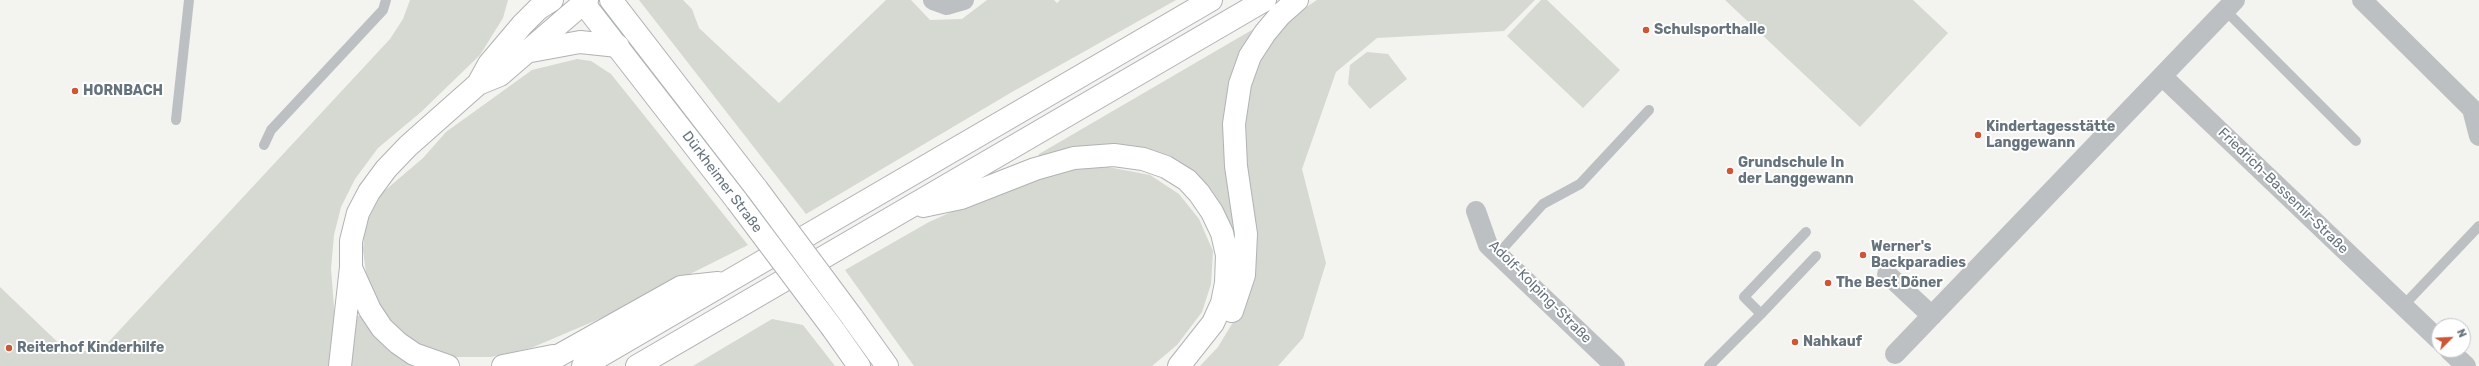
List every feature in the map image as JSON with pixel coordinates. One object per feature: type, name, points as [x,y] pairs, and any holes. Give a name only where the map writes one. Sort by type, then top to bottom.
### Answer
[{"type":"main road","points":[[522,25],[524,0]]},
{"type":"main road","points":[[478,84],[489,64],[522,25],[538,9],[552,0]]},
{"type":"main road","name":"Dürkheimer Straße","points":[[611,0],[757,189],[887,366]]},
{"type":"main road","points":[[583,366],[1211,0]]},
{"type":"main road","points":[[637,366],[1265,0]]},
{"type":"main road","points":[[1194,366],[1212,344],[1231,316],[1244,276],[1246,234],[1236,166],[1234,124],[1240,84],[1250,56],[1265,33],[1280,15],[1297,0]]},
{"type":"main road","points":[[340,366],[351,267],[351,241],[358,213],[369,192],[386,169],[408,146],[478,84],[500,75],[530,51],[584,1]]},
{"type":"main road","name":"Dürkheimer Straße","points":[[584,1],[737,200],[859,366]]},
{"type":"main road","points":[[530,51],[580,42],[618,46]]},
{"type":"main road","points":[[905,210],[961,198],[1035,169],[1074,158],[1114,155],[1143,159],[1166,167],[1187,180],[1208,206],[1222,233],[1228,255],[1222,303],[1213,323],[1179,366]]},
{"type":"main road","points":[[351,267],[370,310],[382,328],[398,343],[414,354],[448,366]]},
{"type":"main road","points":[[540,366],[681,287],[728,282]]},
{"type":"main road","points":[[503,366],[560,354]]},
{"type":"street","points":[[933,0],[947,5],[964,0]]},
{"type":"street","points":[[2362,0],[2476,105],[2479,136]]},
{"type":"street","points":[[1896,360],[1932,316],[2230,5]]},
{"type":"street","name":"Friedrich-Bassemir-Straße","points":[[2162,76],[2431,332]]},
{"type":"street","name":"Adolf-Kolping-Straße","points":[[1476,211],[1488,245],[1616,366]]},
{"type":"street","points":[[1887,274],[1932,316]]},
{"type":"street","points":[[2458,358],[2466,366]]},
{"type":"lane","points":[[176,120],[189,0]]},
{"type":"lane","points":[[264,145],[271,130],[383,10],[386,0]]},
{"type":"lane","points":[[2230,5],[2356,141]]},
{"type":"lane","points":[[1498,254],[1543,204],[1580,184],[1649,110]]},
{"type":"lane","points":[[2403,306],[2479,226]]},
{"type":"lane","points":[[1761,314],[1744,297],[1806,232]]},
{"type":"lane","points":[[1709,366],[1816,256]]},
{"type":"shaded area","points":[[410,0],[508,0],[503,18],[480,55],[421,112],[378,148],[355,179],[341,207],[334,235],[331,269],[334,307],[334,339],[328,366],[0,366],[0,287],[69,353],[102,349],[390,39],[403,19]]},
{"type":"shaded area","points":[[639,0],[683,0],[692,9],[699,28],[779,103],[886,0],[911,0],[930,20],[962,19],[987,0],[1054,0],[1057,3],[1060,0],[1176,0],[1012,92],[806,214]]},
{"type":"shaded area","points":[[1317,0],[1535,0],[1504,31],[1377,38],[1336,72],[1302,169],[1326,263],[1303,338],[1278,366],[1200,366],[1218,347],[1239,312],[1242,134],[1246,95],[1256,62],[1279,25]]},
{"type":"shaded area","points":[[1541,0],[1547,0],[1620,70],[1583,108],[1507,36]]},
{"type":"shaded area","points":[[1725,0],[1913,0],[1948,33],[1860,127]]},
{"type":"shaded area","points":[[1257,27],[1240,84],[1246,234],[1227,255],[1212,212],[1143,159],[1035,169],[1039,154]]},
{"type":"shaded area","points":[[1367,52],[1388,54],[1407,79],[1370,109],[1348,84],[1350,65]]},
{"type":"shaded area","points":[[577,59],[591,61],[611,74],[748,245],[604,317],[531,348],[491,357],[448,357],[420,346],[393,327],[375,301],[366,273],[363,250],[365,225],[382,193],[423,158],[446,132],[532,70]]},
{"type":"shaded area","points":[[1108,167],[1150,175],[1179,194],[1199,219],[1213,251],[1211,284],[1202,312],[1177,345],[1152,366],[914,366],[845,270],[929,222],[996,192],[1062,170]]},
{"type":"shaded area","points":[[356,316],[363,316],[423,366],[349,366]]},
{"type":"shaded area","points":[[772,319],[803,325],[835,366],[693,366]]},
{"type":"place","name":"Schulsporthalle","points":[[1646,30]]},
{"type":"place","name":"HORNBACH","points":[[75,91]]},
{"type":"place","name":"Kindertagesstätte Langgewann","points":[[1978,135]]},
{"type":"place","name":"Grundschule In der Langgewann","points":[[1730,171]]},
{"type":"place","name":"Werner's Backparadies","points":[[1863,255]]},
{"type":"place","name":"The Best Döner","points":[[1828,283]]},
{"type":"place","name":"Nahkauf","points":[[1795,342]]},
{"type":"place","name":"Reiterhof Kinderhilfe","points":[[9,348]]}]
